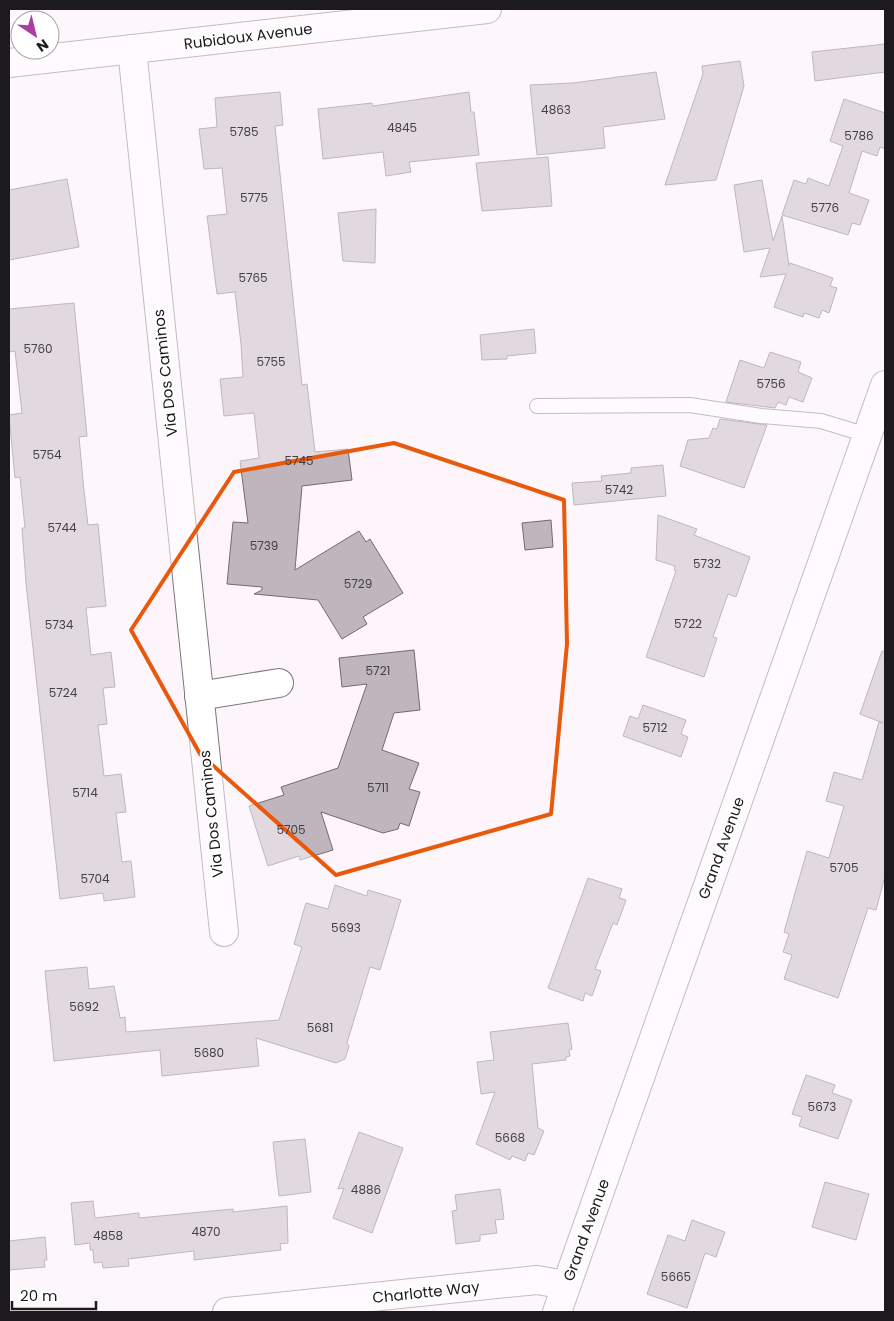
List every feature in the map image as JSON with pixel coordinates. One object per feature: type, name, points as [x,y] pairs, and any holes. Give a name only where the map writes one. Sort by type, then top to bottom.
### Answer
[{"type":"street","name":"Rubidoux Avenue","points":[[9,63],[455,10],[487,9]]},
{"type":"street","name":"Via Dos Caminos","points":[[132,49],[224,932]]},
{"type":"street","name":"Grand Avenue","points":[[557,1312],[885,385]]},
{"type":"street","points":[[199,696],[279,683]]},
{"type":"street","name":"Charlotte Way","points":[[227,1312],[537,1280],[566,1285]]},
{"type":"lane","points":[[537,406],[690,405],[761,416],[821,421],[867,435]]},
{"type":"highlighted area","points":[[394,443],[564,500],[567,644],[551,814],[336,875],[200,754],[131,630],[234,472]]},
{"type":"building","points":[[885,44],[885,72],[815,81],[812,52]]},
{"type":"building","points":[[740,61],[744,86],[716,180],[665,185],[703,74],[702,66]]},
{"type":"building","points":[[656,72],[665,119],[603,127],[605,148],[537,155],[530,85],[573,83]]},
{"type":"building","points":[[280,92],[283,125],[275,126],[302,385],[307,384],[315,452],[348,449],[352,480],[302,486],[295,570],[359,531],[366,542],[370,539],[403,593],[363,617],[367,624],[342,639],[318,600],[254,594],[262,590],[262,587],[227,584],[233,522],[248,523],[240,461],[259,458],[254,413],[224,416],[220,379],[243,377],[241,344],[235,292],[217,294],[207,216],[227,214],[222,168],[204,169],[199,129],[217,127],[215,98]]},
{"type":"building","points":[[469,92],[471,112],[474,112],[479,155],[409,162],[411,172],[386,176],[383,152],[323,159],[318,109],[372,103],[373,106]]},
{"type":"building","points":[[844,99],[885,113],[885,149],[880,147],[877,156],[862,151],[849,193],[869,200],[860,225],[852,223],[848,235],[782,215],[794,180],[806,184],[808,178],[829,186],[843,146],[830,141]]},
{"type":"building","points":[[548,157],[552,206],[482,211],[476,163]]},
{"type":"building","points":[[67,179],[79,247],[9,260],[9,190]]},
{"type":"building","points":[[762,180],[773,241],[782,216],[789,266],[790,263],[833,278],[830,286],[837,288],[829,313],[822,310],[819,318],[804,313],[803,317],[774,307],[786,274],[760,277],[770,248],[744,252],[734,185]]},
{"type":"building","points":[[376,209],[375,263],[343,261],[338,213]]},
{"type":"building","points":[[74,303],[87,436],[79,437],[84,491],[88,525],[98,524],[106,606],[86,608],[91,655],[111,652],[115,687],[103,688],[107,724],[98,725],[104,776],[121,774],[126,812],[116,813],[122,862],[131,861],[135,897],[104,901],[103,893],[60,899],[26,583],[22,528],[25,528],[20,477],[15,478],[9,415],[22,413],[15,351],[9,352],[9,309]]},
{"type":"building","points":[[534,329],[536,353],[507,356],[507,359],[482,360],[480,335]]},
{"type":"building","points":[[770,352],[801,362],[798,372],[812,378],[803,402],[789,397],[786,405],[778,402],[775,408],[726,402],[740,360],[764,368]]},
{"type":"building","points":[[720,419],[767,425],[744,488],[680,466],[688,440],[709,438],[713,428],[717,429]]},
{"type":"building","points":[[663,465],[666,496],[574,505],[572,483],[602,481],[601,476],[631,473],[631,468]]},
{"type":"building","points":[[658,515],[697,529],[694,535],[750,557],[736,597],[728,594],[713,637],[717,638],[704,677],[646,657],[676,571],[674,570],[675,566],[656,560]]},
{"type":"building","points":[[551,520],[553,547],[525,550],[522,523]]},
{"type":"building","points":[[414,650],[420,710],[394,713],[382,750],[419,763],[409,789],[420,792],[409,826],[400,823],[398,829],[383,833],[321,812],[333,850],[300,860],[299,856],[268,866],[249,806],[284,795],[281,787],[338,768],[367,684],[342,687],[339,658]]},
{"type":"building","points":[[882,651],[885,652],[885,876],[876,910],[868,908],[838,998],[784,979],[792,955],[783,952],[789,934],[784,932],[807,851],[829,858],[844,806],[826,801],[834,772],[862,780],[879,722],[883,723],[860,714]]},
{"type":"building","points":[[643,705],[686,720],[681,734],[688,737],[681,757],[623,736],[630,716],[638,719]]},
{"type":"building","points":[[588,878],[622,889],[619,898],[626,900],[617,925],[613,923],[595,969],[601,971],[592,996],[585,993],[583,1001],[548,988]]},
{"type":"building","points":[[335,885],[367,896],[368,890],[401,900],[380,970],[370,967],[347,1043],[349,1046],[345,1059],[336,1063],[256,1038],[259,1066],[162,1076],[160,1050],[54,1061],[45,971],[87,967],[89,989],[114,986],[120,1018],[125,1017],[126,1032],[279,1020],[302,947],[294,944],[306,903],[328,909]]},
{"type":"building","points":[[568,1023],[572,1049],[569,1050],[570,1056],[566,1057],[566,1060],[532,1064],[538,1128],[544,1131],[534,1155],[528,1153],[525,1161],[512,1156],[510,1160],[476,1144],[495,1092],[481,1094],[477,1062],[494,1060],[490,1032]]},
{"type":"building","points":[[806,1075],[835,1085],[832,1093],[852,1100],[838,1139],[799,1126],[802,1117],[792,1114]]},
{"type":"building","points":[[359,1132],[403,1148],[372,1233],[333,1218],[344,1188],[338,1189]]},
{"type":"building","points":[[305,1139],[311,1192],[279,1196],[273,1142]]},
{"type":"building","points":[[825,1182],[869,1194],[856,1240],[812,1227]]},
{"type":"building","points":[[500,1189],[504,1219],[495,1220],[497,1233],[480,1235],[480,1241],[456,1244],[452,1211],[457,1210],[455,1195]]},
{"type":"building","points":[[93,1201],[95,1218],[139,1213],[139,1218],[233,1209],[233,1212],[287,1206],[288,1243],[280,1244],[281,1250],[194,1260],[194,1251],[128,1259],[129,1266],[103,1268],[102,1262],[94,1263],[93,1250],[90,1250],[90,1243],[75,1245],[71,1203]]},
{"type":"building","points":[[692,1220],[725,1232],[716,1257],[705,1253],[687,1308],[647,1294],[668,1235],[685,1241]]},
{"type":"building","points":[[45,1237],[47,1260],[44,1260],[45,1267],[9,1270],[9,1241]]}]
